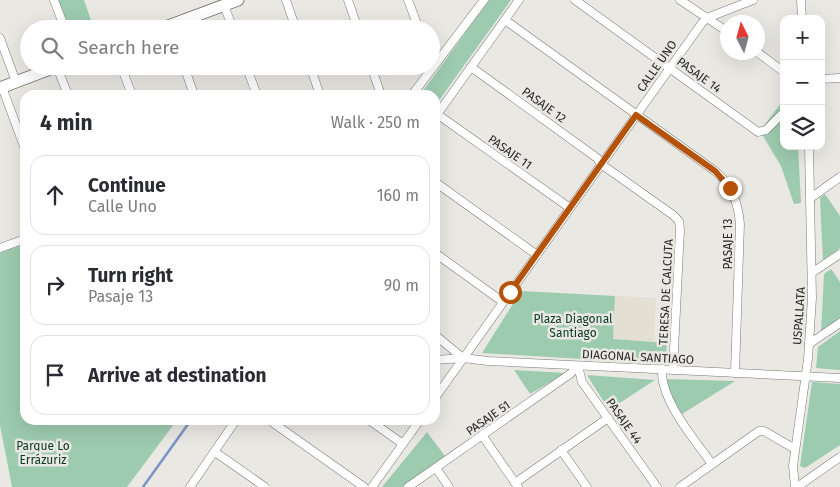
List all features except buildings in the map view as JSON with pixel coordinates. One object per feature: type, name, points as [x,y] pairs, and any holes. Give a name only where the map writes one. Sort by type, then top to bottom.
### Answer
[{"type":"street","points":[[54,0],[61,20]]},
{"type":"street","points":[[186,20],[238,0]]},
{"type":"street","points":[[286,0],[293,20]]},
{"type":"street","points":[[348,0],[355,20]]},
{"type":"street","points":[[408,0],[416,20]]},
{"type":"street","points":[[440,54],[484,0]]},
{"type":"street","points":[[440,110],[519,0]]},
{"type":"street","name":"PASAJE 14","points":[[575,0],[758,132],[766,130],[780,116]]},
{"type":"street","points":[[680,0],[720,27]]},
{"type":"street","points":[[707,18],[753,0]]},
{"type":"street","points":[[801,0],[802,15]]},
{"type":"street","points":[[224,5],[230,20]]},
{"type":"street","name":"CALLE UNO","points":[[440,391],[707,18]]},
{"type":"street","name":"PASAJE 13","points":[[504,20],[715,171],[726,182],[734,196],[741,230],[735,373]]},
{"type":"street","points":[[0,38],[16,82]]},
{"type":"street","points":[[765,58],[780,69]]},
{"type":"street","name":"PASAJE 12","points":[[471,67],[597,158],[601,164]]},
{"type":"street","points":[[20,136],[1,87],[34,75]]},
{"type":"street","points":[[61,75],[66,90]]},
{"type":"street","points":[[124,75],[130,90]]},
{"type":"street","points":[[187,75],[192,90]]},
{"type":"street","points":[[249,75],[255,90]]},
{"type":"street","points":[[313,75],[318,90]]},
{"type":"street","points":[[374,75],[379,90]]},
{"type":"street","points":[[415,90],[425,75]]},
{"type":"street","points":[[825,78],[840,78]]},
{"type":"street","name":"PASAJE 11","points":[[440,119],[570,208]]},
{"type":"street","name":"USPALLATA","points":[[796,487],[793,471],[794,450],[806,376],[813,272],[809,150]]},
{"type":"street","name":"TERESA DE CALCUTA","points":[[601,164],[679,221],[673,370]]},
{"type":"street","points":[[812,197],[840,177]]},
{"type":"street","points":[[440,186],[537,255]]},
{"type":"street","points":[[0,248],[20,241]]},
{"type":"street","points":[[813,272],[840,254]]},
{"type":"street","points":[[440,257],[503,302]]},
{"type":"street","points":[[809,344],[840,323]]},
{"type":"street","points":[[440,339],[464,358]]},
{"type":"street","name":"DIAGONAL SANTIAGO","points":[[440,360],[464,358],[578,366],[840,378]]},
{"type":"street","name":"PASAJE 44","points":[[578,366],[582,382],[657,487]]},
{"type":"street","name":"PASAJE 51","points":[[408,487],[570,374],[578,366]]},
{"type":"street","points":[[662,369],[662,380],[669,400],[712,464]]},
{"type":"street","points":[[482,436],[517,485],[562,450],[608,418]]},
{"type":"street","points":[[190,487],[233,425]]},
{"type":"street","points":[[276,425],[364,487]]},
{"type":"street","points":[[376,425],[403,444]]},
{"type":"street","points":[[372,487],[416,425]]},
{"type":"street","points":[[680,487],[759,431],[764,431],[794,450]]},
{"type":"street","points":[[562,450],[587,487]]},
{"type":"street","points":[[214,452],[264,487]]},
{"type":"street","points":[[796,487],[840,457]]},
{"type":"street","points":[[436,468],[449,487]]},
{"type":"shaded area","points":[[615,296],[656,298],[654,342],[613,339]]},
{"type":"green space","points":[[55,0],[84,0],[91,20],[63,20]]},
{"type":"green space","points":[[489,0],[511,0],[440,99],[440,90],[424,90],[435,75],[440,75],[440,67]]},
{"type":"green space","points":[[780,104],[780,150],[798,150],[801,203],[794,204],[781,166],[760,131]]},
{"type":"green space","points":[[825,194],[840,216],[840,248],[823,260],[820,198]]},
{"type":"green space","name":"Parque Lo Errázuriz","points":[[20,246],[20,425],[173,425],[127,487],[12,487],[0,425],[0,253]]},
{"type":"green space","points":[[831,269],[840,282],[840,320],[821,333],[824,274]]},
{"type":"green space","name":"Plaza Diagonal Santiago","points":[[521,291],[615,296],[613,339],[667,343],[665,364],[482,353]]},
{"type":"green space","points":[[840,331],[840,370],[816,368],[818,347]]},
{"type":"green space","points":[[514,370],[566,373],[530,394]]},
{"type":"green space","points":[[587,375],[655,380],[609,410]]},
{"type":"green space","points":[[666,379],[735,381],[682,414],[672,401]]},
{"type":"green space","points":[[812,382],[840,384],[840,445],[805,468],[800,466]]},
{"type":"green space","points":[[427,432],[445,456],[405,487],[382,487]]},
{"type":"waterway","points":[[143,487],[187,425]]},
{"type":"route","points":[[510,292],[636,115],[715,171],[730,188]]}]
